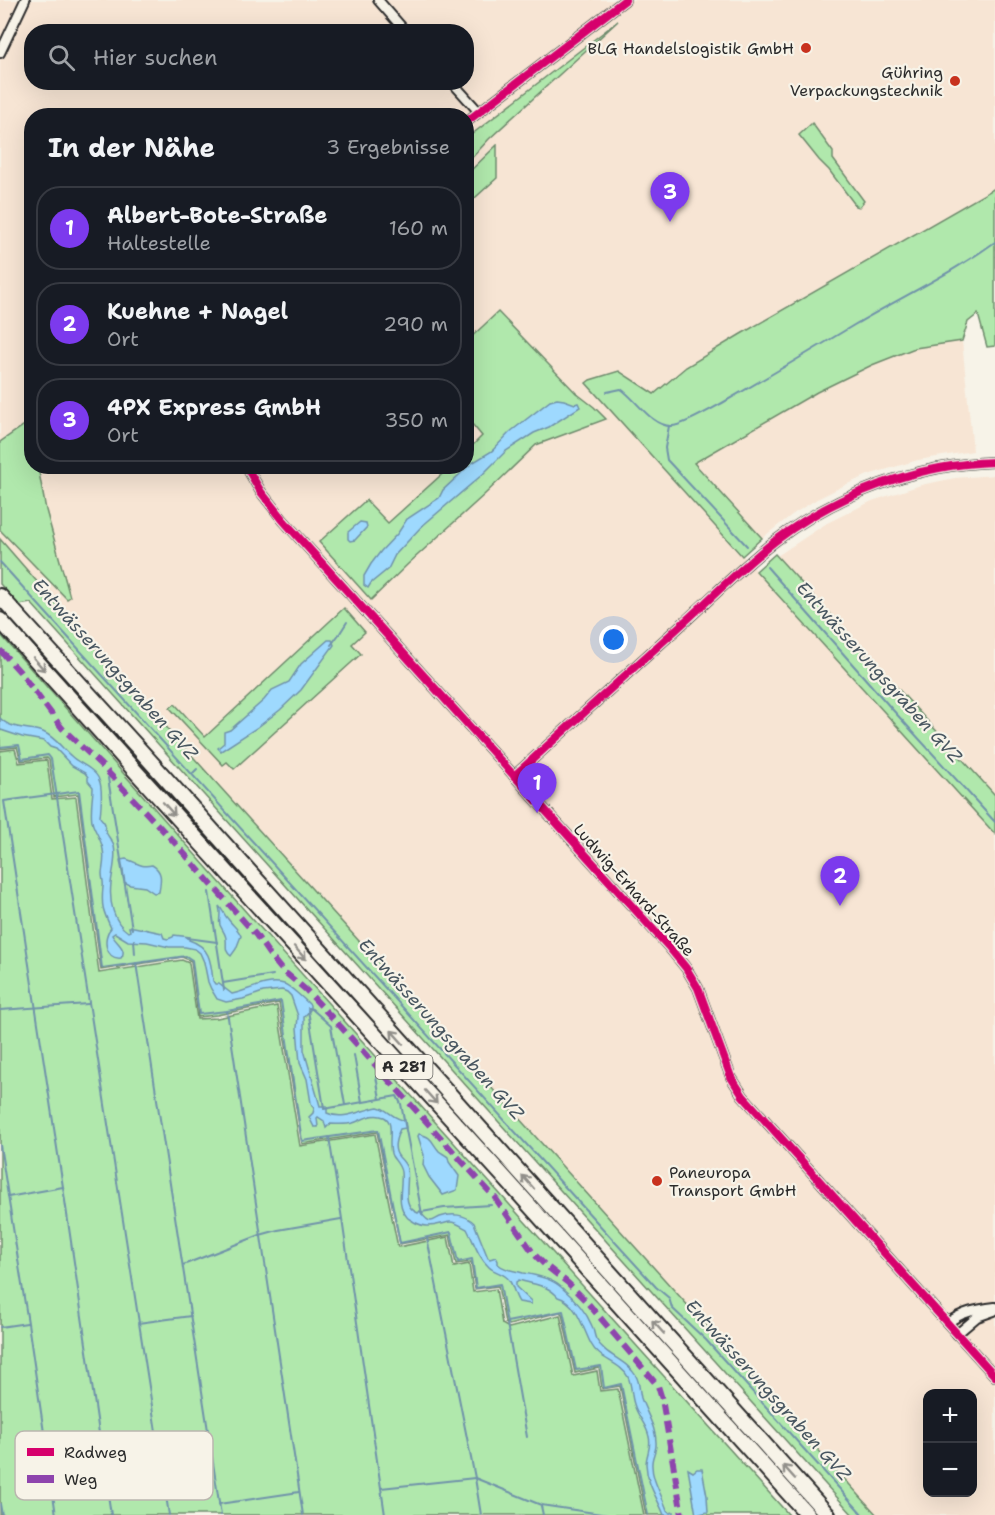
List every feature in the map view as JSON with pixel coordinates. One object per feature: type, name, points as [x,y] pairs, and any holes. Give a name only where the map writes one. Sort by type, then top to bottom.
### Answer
[{"type":"highway","name":"A 281","points":[[0,596],[828,1515]]},
{"type":"highway","name":"A 281","points":[[0,620],[808,1515]]},
{"type":"street","points":[[0,53],[25,0]]},
{"type":"street","points":[[378,0],[399,24]]},
{"type":"street","points":[[474,116],[625,0]]},
{"type":"street","points":[[459,90],[479,112]]},
{"type":"street","points":[[514,776],[746,567],[791,530],[836,503],[866,490],[946,467],[995,462]]},
{"type":"street","name":"Ludwig-Erhard-Straße","points":[[251,474],[261,492],[283,520],[668,946],[686,968],[698,988],[732,1077],[743,1096],[995,1376]]},
{"type":"street","points":[[948,1323],[964,1313],[995,1309]]},
{"type":"street","points":[[957,1334],[977,1317],[995,1309]]},
{"type":"shaded area","points":[[0,0],[995,0],[995,188],[686,367],[654,394],[619,371],[587,383],[995,834],[995,1515],[877,1515],[220,787],[0,539]]},
{"type":"shaded area","points":[[962,341],[973,451],[918,460],[868,475],[817,499],[762,538],[694,463],[817,392],[872,365],[915,348]]},
{"type":"shaded area","points":[[995,475],[995,795],[777,556],[827,523],[872,501],[921,485],[955,478]]},
{"type":"green space","points":[[618,21],[474,155],[474,133]]},
{"type":"green space","points":[[812,123],[833,152],[833,159],[864,201],[859,207],[799,135]]},
{"type":"green space","points":[[497,145],[497,178],[474,199],[474,167]]},
{"type":"green space","points":[[995,188],[995,346],[987,347],[978,314],[968,322],[962,341],[915,348],[872,365],[817,392],[694,463],[762,538],[742,556],[586,383],[619,371],[654,394],[686,367]]},
{"type":"green space","points":[[498,312],[576,393],[606,419],[536,445],[371,600],[319,542],[366,500],[388,523],[442,474],[474,474],[474,444],[482,436],[474,426],[474,334]]},
{"type":"green space","points":[[24,425],[24,474],[39,474],[46,510],[70,597],[67,599],[0,530],[0,442]]},
{"type":"green space","points":[[0,539],[220,787],[877,1515],[853,1515],[31,603],[19,605],[0,584]]},
{"type":"green space","points":[[775,554],[995,795],[995,834],[756,571]]},
{"type":"green space","points":[[344,608],[365,632],[352,644],[361,654],[234,769],[227,762],[223,765],[170,708],[175,704],[205,737]]},
{"type":"green space","points":[[0,634],[247,913],[789,1515],[646,1515],[620,1386],[602,1389],[599,1368],[575,1373],[562,1314],[560,1312],[509,1325],[505,1323],[498,1286],[475,1289],[471,1262],[456,1264],[450,1235],[400,1244],[377,1132],[302,1144],[279,1003],[198,1017],[191,961],[182,957],[101,970],[78,794],[54,797],[47,758],[21,761],[17,747],[0,749]]},
{"type":"green space","points":[[15,749],[19,763],[46,760],[52,799],[76,797],[99,973],[182,960],[189,963],[197,1019],[217,1018],[277,1006],[300,1146],[375,1134],[398,1247],[448,1237],[454,1267],[469,1264],[473,1292],[496,1289],[502,1324],[509,1328],[560,1315],[573,1376],[597,1371],[600,1391],[618,1389],[644,1515],[0,1515],[0,751]]},
{"type":"water","points":[[564,400],[578,403],[580,407],[506,451],[483,474],[421,527],[395,555],[388,569],[368,588],[364,585],[364,576],[371,564],[407,519],[439,498],[443,490],[460,474],[474,474],[474,462],[492,451],[510,432],[550,401]]},
{"type":"water","points":[[360,522],[366,523],[367,527],[355,540],[350,541],[348,532]]},
{"type":"water","points":[[328,640],[332,640],[334,645],[301,690],[258,727],[221,751],[218,748],[224,743],[224,732],[230,730],[272,690],[289,682],[301,664]]},
{"type":"water","points":[[0,718],[9,725],[38,730],[47,734],[98,777],[101,793],[100,817],[105,823],[115,851],[112,904],[123,928],[128,932],[129,927],[134,927],[162,933],[164,938],[168,939],[174,935],[190,937],[189,940],[201,947],[208,956],[215,984],[219,984],[232,994],[271,983],[284,984],[293,990],[310,1005],[310,1010],[304,1017],[304,1050],[320,1106],[327,1106],[327,1113],[339,1116],[378,1107],[405,1120],[406,1128],[400,1129],[395,1147],[407,1169],[407,1200],[412,1210],[418,1213],[420,1211],[429,1221],[449,1215],[467,1218],[474,1223],[488,1258],[496,1257],[498,1264],[507,1269],[553,1281],[579,1305],[589,1320],[600,1345],[627,1366],[637,1379],[641,1398],[656,1439],[652,1463],[653,1475],[667,1510],[670,1513],[674,1512],[675,1515],[664,1515],[650,1485],[646,1464],[650,1440],[635,1408],[628,1377],[620,1368],[599,1354],[591,1344],[579,1317],[570,1304],[545,1287],[519,1280],[516,1282],[516,1287],[531,1301],[531,1304],[519,1302],[507,1278],[491,1269],[482,1259],[467,1229],[450,1222],[424,1226],[408,1218],[401,1206],[400,1170],[390,1151],[390,1129],[388,1120],[384,1117],[372,1116],[350,1124],[330,1124],[326,1128],[324,1121],[318,1117],[318,1127],[314,1127],[309,1117],[314,1109],[307,1079],[300,1063],[298,1016],[291,996],[287,992],[282,990],[263,992],[226,1002],[217,999],[211,989],[204,962],[200,953],[195,949],[128,941],[115,933],[112,935],[122,949],[123,955],[121,958],[116,958],[108,952],[106,942],[111,928],[104,913],[102,894],[104,853],[91,816],[93,787],[85,773],[72,766],[56,749],[44,741],[1,730]]},
{"type":"water","points":[[126,859],[141,865],[156,867],[160,876],[159,892],[154,893],[145,887],[124,882],[120,860]]},
{"type":"water","points":[[219,906],[241,936],[231,956],[220,925]]},
{"type":"water","points":[[419,1134],[429,1138],[439,1151],[448,1157],[459,1176],[457,1190],[443,1195],[429,1177],[423,1165],[424,1155]]},
{"type":"water","points":[[688,1469],[693,1472],[702,1469],[708,1512],[696,1515]]},
{"type":"waterway","points":[[607,392],[621,389],[657,422],[671,426],[682,424],[773,374],[995,242]]},
{"type":"waterway","name":"Entwässerungsgraben GVZ","points":[[669,426],[665,448],[667,460],[747,546]]},
{"type":"waterway","name":"Entwässerungsgraben GVZ","points":[[0,562],[584,1208],[656,1287],[669,1298],[672,1308],[706,1340],[863,1515]]},
{"type":"waterway","name":"Entwässerungsgraben GVZ","points":[[767,567],[995,822]]},
{"type":"waterway","points":[[331,645],[347,622]]},
{"type":"waterway","points":[[0,747],[19,745],[22,759],[48,755],[51,759],[156,1431]]},
{"type":"waterway","name":"Entwässerungsgraben GVZ","points":[[192,774],[197,769]]},
{"type":"waterway","points":[[108,778],[132,929]]},
{"type":"waterway","points":[[99,1431],[4,801],[79,791],[102,968],[186,956],[192,960],[199,1014],[281,1001],[302,1141],[378,1130],[400,1243],[451,1232],[458,1262],[472,1259],[476,1288],[500,1284],[527,1437]]},
{"type":"waterway","points":[[209,892],[224,990]]},
{"type":"waterway","points":[[187,938],[217,942]]},
{"type":"waterway","points":[[134,940],[135,954]]},
{"type":"waterway","points":[[136,963],[208,1431]]},
{"type":"waterway","points":[[223,983],[273,975]]},
{"type":"waterway","points":[[0,1010],[88,1004]]},
{"type":"waterway","points":[[308,1008],[331,1026],[345,1105]]},
{"type":"waterway","points":[[308,1010],[324,1108]]},
{"type":"waterway","points":[[227,1011],[303,1515]]},
{"type":"waterway","points":[[354,1055],[362,1102]]},
{"type":"waterway","points":[[376,1076],[380,1099]]},
{"type":"waterway","points":[[324,1109],[397,1096],[401,1104],[422,1214]]},
{"type":"waterway","points":[[329,1137],[381,1488]]},
{"type":"waterway","points":[[0,1145],[44,1431]]},
{"type":"waterway","points":[[8,1197],[63,1187]]},
{"type":"waterway","points":[[422,1212],[491,1205]]},
{"type":"waterway","points":[[183,1265],[260,1235],[341,1219]]},
{"type":"waterway","points":[[427,1238],[481,1515]]},
{"type":"waterway","points":[[507,1322],[563,1311],[576,1370],[601,1366],[604,1388],[621,1384],[648,1515]]},
{"type":"waterway","points":[[138,1323],[191,1316]]},
{"type":"waterway","points":[[0,1327],[27,1323]]},
{"type":"waterway","points":[[213,1463],[221,1515]]},
{"type":"waterway","points":[[385,1515],[381,1488],[475,1478],[541,1505],[608,1515]]},
{"type":"waterway","points":[[219,1504],[299,1492]]},
{"type":"waterway","points":[[54,1500],[56,1515]]},
{"type":"waterway","points":[[109,1500],[111,1515]]},
{"type":"waterway","points":[[167,1500],[169,1515]]},
{"type":"waterway","points":[[0,1504],[2,1515]]},
{"type":"waterway","points":[[541,1506],[543,1515]]},
{"type":"marked path","points":[[0,650],[20,672],[62,728],[101,765],[174,842],[256,935],[281,969],[306,990],[341,1027],[496,1199],[534,1254],[586,1301],[658,1386],[682,1515]]},
{"type":"cycle path","points":[[474,116],[625,0]]},
{"type":"cycle path","points":[[514,776],[751,561],[799,524],[851,496],[907,475],[966,464],[995,462]]},
{"type":"cycle path","points":[[251,474],[261,492],[283,520],[668,946],[686,968],[698,988],[731,1077],[743,1096],[995,1376]]},
{"type":"place","name":"BLG Handelslogistik GmbH","points":[[806,48]]},
{"type":"place","name":"Gühring Verpackungstechnik","points":[[955,81]]},
{"type":"place","name":"4PX Express GmbH","points":[[670,222]]},
{"type":"place","name":"Albert-Bote-Straße","points":[[537,813]]},
{"type":"place","name":"Kuehne + Nagel","points":[[840,906]]},
{"type":"place","name":"Paneuropa Transport GmbH","points":[[657,1181]]}]
